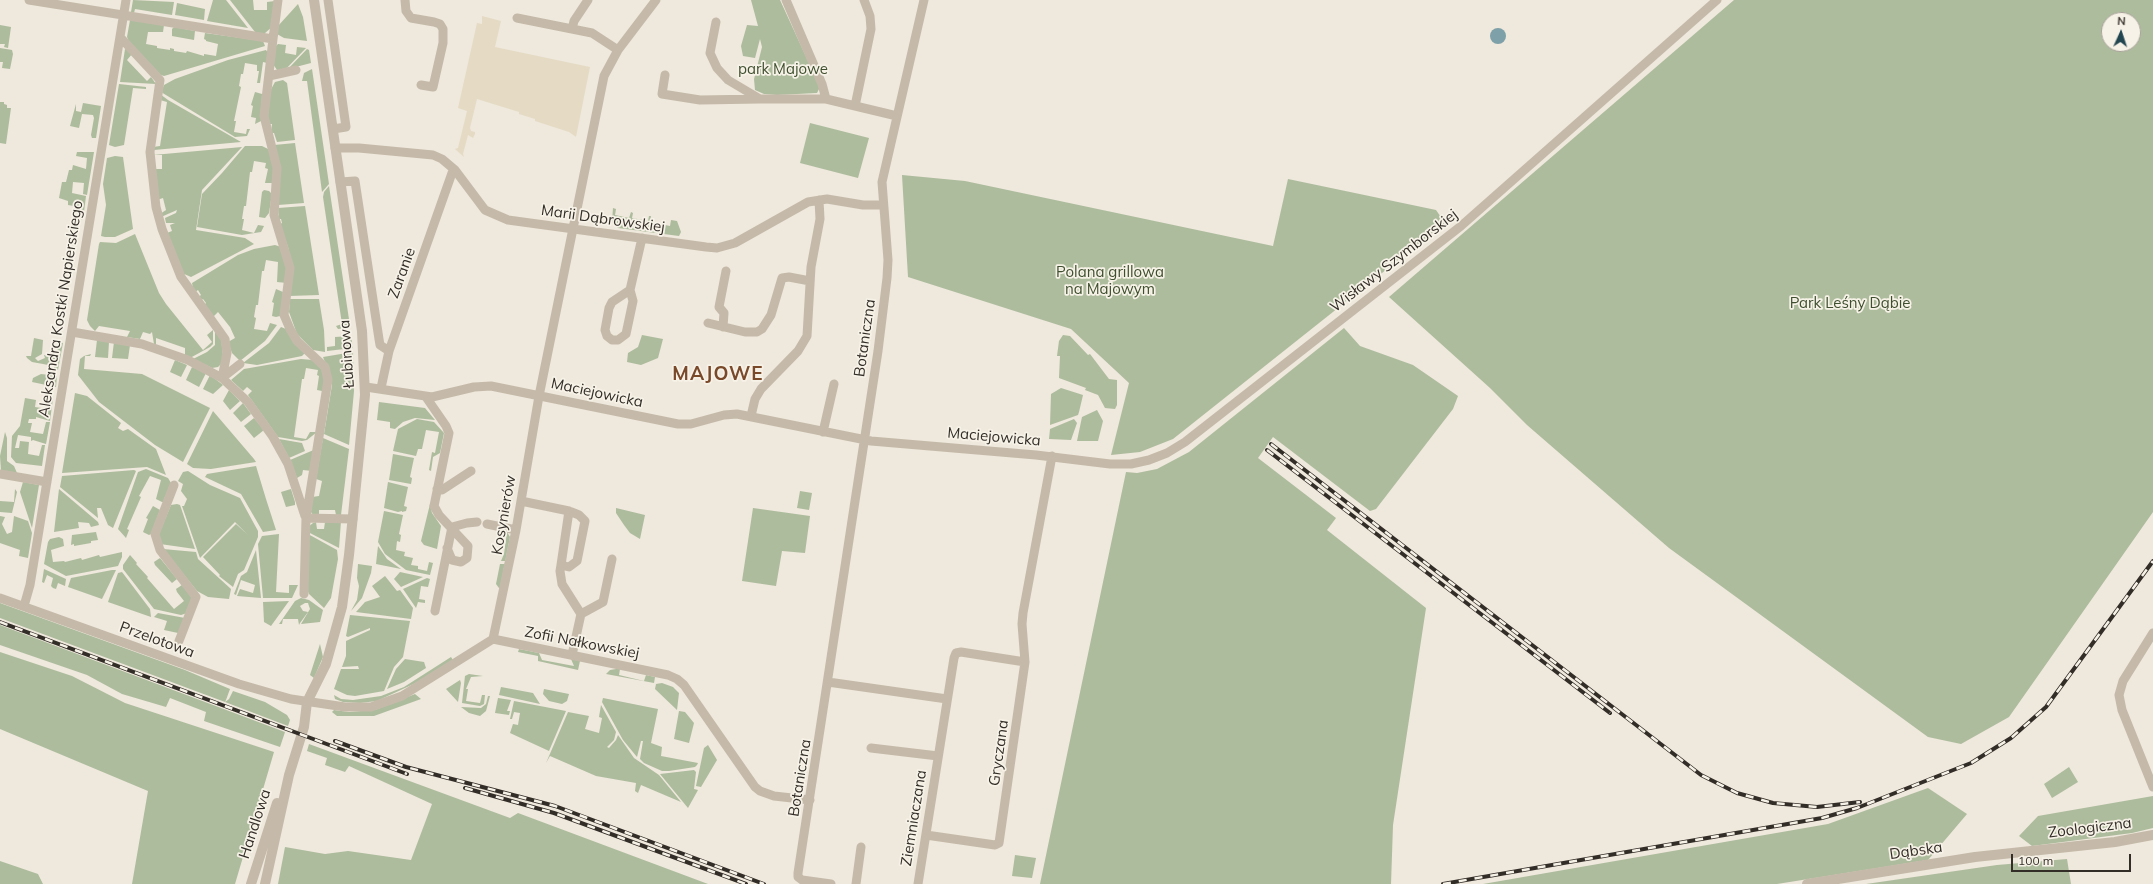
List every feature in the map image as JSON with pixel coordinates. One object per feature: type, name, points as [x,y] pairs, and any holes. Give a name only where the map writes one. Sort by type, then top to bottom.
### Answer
[{"type":"street","points":[[29,0],[273,39]]},
{"type":"street","name":"Aleksandra Kostki Napierskiego","points":[[24,606],[30,585],[126,0]]},
{"type":"street","points":[[278,0],[264,116],[277,168],[274,215],[290,273],[284,315],[297,341],[325,367],[328,380],[306,518],[304,594]]},
{"type":"street","name":"Łubinowa","points":[[307,702],[324,669],[336,635],[344,599],[366,387],[363,336],[314,0]]},
{"type":"street","points":[[328,0],[346,127],[333,129]]},
{"type":"street","points":[[405,0],[406,11],[411,18],[440,24],[443,29],[443,43],[433,87],[421,85]]},
{"type":"street","points":[[572,29],[574,21],[588,0]]},
{"type":"street","name":"Kosynierów","points":[[493,639],[516,530],[539,396],[574,230],[604,76],[618,50],[656,0]]},
{"type":"street","points":[[786,0],[822,84],[826,99]]},
{"type":"street","points":[[855,106],[871,29],[870,16],[864,0]]},
{"type":"street","name":"Botaniczna","points":[[831,884],[802,880],[798,877],[878,351],[889,267],[882,182],[924,0]]},
{"type":"street","name":"Wisławy Szymborskiej","points":[[1052,456],[1110,464],[1131,464],[1158,458],[1180,446],[1488,204],[1717,0]]},
{"type":"street","points":[[517,18],[592,33],[618,50]]},
{"type":"street","points":[[716,22],[710,53],[717,68],[735,85],[760,99]]},
{"type":"street","points":[[120,37],[160,80],[150,147],[156,207],[162,229],[181,277],[225,340],[227,353],[222,378]]},
{"type":"street","points":[[269,76],[296,70]]},
{"type":"street","points":[[665,75],[662,94],[700,100],[826,99],[897,116]]},
{"type":"street","name":"Marii Dąbrowskiej","points":[[336,148],[352,147],[423,153],[442,159],[455,170],[479,204],[491,214],[508,220],[706,247],[726,246],[800,205],[819,200],[883,205]]},
{"type":"street","name":"Zaranie","points":[[382,388],[389,350],[452,173],[455,170]]},
{"type":"street","points":[[340,182],[355,180],[380,345],[389,350]]},
{"type":"street","points":[[751,416],[755,399],[761,389],[804,344],[808,329],[810,281],[820,219],[819,200]]},
{"type":"street","points":[[630,290],[612,302],[609,308],[605,330],[607,336],[612,340],[618,340],[626,334],[633,301],[630,290],[642,238]]},
{"type":"street","points":[[723,327],[724,313],[719,307],[726,271]]},
{"type":"street","points":[[708,324],[757,332],[762,329],[771,315],[782,278],[789,277],[810,281]]},
{"type":"street","points":[[72,332],[142,344],[198,364],[222,378],[248,402],[274,437],[288,464],[306,518]]},
{"type":"street","points":[[222,378],[240,364]]},
{"type":"street","points":[[823,432],[834,384]]},
{"type":"street","name":"Maciejowicka","points":[[366,387],[382,388],[426,397],[441,396],[483,386],[678,424],[691,424],[731,414],[751,416],[864,440],[1052,456],[1023,613],[1022,624],[1025,662]]},
{"type":"street","points":[[426,397],[446,426],[449,433],[437,489],[435,508],[468,546],[467,558],[461,562],[452,560],[447,548]]},
{"type":"street","points":[[437,489],[442,490],[471,470]]},
{"type":"street","points":[[0,474],[47,482]]},
{"type":"street","points":[[174,486],[155,534],[160,550],[196,597],[179,640]]},
{"type":"street","points":[[521,501],[569,511],[584,519],[585,525],[577,561],[569,567],[561,565]]},
{"type":"street","points":[[569,511],[560,576],[562,584],[581,614],[572,655]]},
{"type":"street","points":[[306,518],[353,519]]},
{"type":"street","points":[[452,527],[477,522]]},
{"type":"street","points":[[487,524],[516,530]]},
{"type":"street","points":[[435,611],[452,527]]},
{"type":"street","points":[[581,614],[604,602],[612,559]]},
{"type":"street","name":"Przelotowa","points":[[0,598],[233,683],[307,702]]},
{"type":"street","points":[[2153,634],[2123,681],[2119,695],[2122,710],[2153,787]]},
{"type":"street","points":[[307,702],[351,708],[381,704],[415,689],[493,639]]},
{"type":"street","name":"Zofii Nałkowskiej","points":[[493,639],[658,673],[677,679],[690,694],[725,747],[755,787],[760,791],[774,796],[810,800]]},
{"type":"street","name":"Ziemniaczana","points":[[918,884],[947,699],[956,654],[966,652],[1025,662]]},
{"type":"street","name":"Gryczana","points":[[926,835],[995,845],[999,843],[1025,662]]},
{"type":"street","points":[[828,682],[947,699]]},
{"type":"street","name":"Handlowa","points":[[251,884],[304,729],[307,702]]},
{"type":"street","name":"Ziemniaczana","points":[[872,748],[938,756]]},
{"type":"street","name":"Handlowa","points":[[265,884],[289,775]]},
{"type":"street","name":"Zoologiczna","points":[[2030,851],[2115,842],[2153,834]]},
{"type":"street","points":[[856,884],[861,846]]},
{"type":"street","name":"Dąbska","points":[[1807,884],[1892,869],[2030,851]]},
{"type":"green space","points":[[133,0],[174,2],[172,15],[135,9],[134,13],[131,12]]},
{"type":"green space","points":[[213,0],[226,0],[248,28],[207,21]]},
{"type":"green space","points":[[230,0],[253,0],[254,10],[267,10],[267,2],[275,1],[273,26],[264,34],[255,32]]},
{"type":"green space","name":"park Majowe","points":[[751,0],[780,0],[820,87],[817,93],[777,95],[764,94],[755,90],[754,79],[762,47],[760,39],[755,58],[743,56],[741,46],[747,25],[758,26]]},
{"type":"green space","name":"Park Leśny Dąbie","points":[[1734,0],[2153,0],[2153,512],[2009,717],[1961,744],[1928,737],[1669,548],[1527,425],[1490,388],[1389,297]]},
{"type":"green space","points":[[177,3],[205,9],[204,20],[175,15]]},
{"type":"green space","points":[[298,4],[303,17],[307,41],[284,38],[277,34],[278,26]]},
{"type":"green space","points":[[130,20],[164,25],[163,32],[148,32],[146,44],[157,46],[157,48],[170,50],[170,48],[174,49],[174,51],[186,53],[187,51],[204,56],[204,54],[216,56],[218,44],[206,41],[204,39],[205,33],[263,41],[265,46],[164,76],[161,75],[130,44],[127,37]]},
{"type":"green space","points":[[0,25],[11,27],[8,48],[4,47],[5,44],[0,44]]},
{"type":"green space","points":[[174,27],[195,31],[194,40],[172,36],[172,29]]},
{"type":"green space","points":[[278,44],[286,45],[285,53],[296,55],[297,47],[306,48],[284,71],[277,70],[273,64],[275,47]]},
{"type":"green space","points":[[0,48],[12,50],[13,54],[10,69],[2,68],[3,62],[0,62]]},
{"type":"green space","points":[[125,49],[132,54],[127,60],[147,81],[151,77],[156,84],[120,82]]},
{"type":"green space","points":[[307,49],[309,50],[311,63],[288,69]]},
{"type":"green space","points":[[266,50],[268,53],[267,63],[263,62],[260,83],[257,83],[259,71],[257,71],[257,65],[245,63],[243,74],[241,74],[239,86],[241,87],[234,121],[236,121],[234,132],[246,134],[247,129],[250,129],[247,136],[235,137],[161,92],[164,85],[175,79],[228,60]]},
{"type":"green space","points":[[312,69],[329,184],[322,192],[307,81],[302,81],[304,73]]},
{"type":"green space","points":[[283,80],[287,83],[295,140],[277,142],[274,133],[271,133],[272,124],[270,124],[268,118],[269,93],[275,82]]},
{"type":"green space","points":[[119,84],[146,87],[146,89],[133,88],[124,145],[115,147],[109,145]]},
{"type":"green space","points":[[255,92],[262,94],[261,121],[255,124],[256,118],[251,117],[253,106],[251,105]]},
{"type":"green space","points":[[160,94],[241,142],[154,150],[153,147],[160,146],[167,102],[160,100]]},
{"type":"green space","points":[[0,102],[4,102],[4,104],[7,105],[7,108],[11,108],[6,144],[0,143]]},
{"type":"green space","points":[[83,103],[101,106],[96,138],[92,138],[91,135],[94,118],[93,115],[82,114],[79,128],[70,126],[76,104],[76,111],[81,112]]},
{"type":"green space","points":[[810,123],[869,138],[858,178],[800,163]]},
{"type":"green space","points":[[295,143],[304,203],[278,205],[274,145]]},
{"type":"green space","points":[[245,146],[262,146],[270,150],[274,166],[272,183],[265,183],[268,169],[265,168],[266,163],[254,161],[252,172],[250,172],[246,206],[244,206],[242,219],[244,219],[242,230],[254,233],[258,225],[264,226],[261,232],[242,235],[197,227],[202,194]]},
{"type":"green space","points":[[242,147],[202,190],[196,230],[245,238],[254,244],[191,277],[182,273],[167,233],[172,231],[170,225],[175,223],[166,223],[165,218],[176,213],[177,210],[161,217],[160,214],[166,210],[163,198],[157,200],[154,169],[162,169],[162,155],[153,155]]},
{"type":"green space","points":[[77,152],[94,152],[87,195],[83,194],[84,183],[73,182],[72,193],[86,196],[83,220],[79,219],[80,207],[68,205],[68,201],[59,198],[62,182],[66,182],[69,170],[72,170],[73,165],[86,169],[87,158],[76,156]]},
{"type":"green space","points":[[115,156],[123,157],[133,229],[115,237],[105,237],[101,236],[106,205],[103,184],[107,158]]},
{"type":"green space","name":"Polana grillowa na Majowym","points":[[902,175],[965,181],[1273,246],[1288,179],[1436,210],[1445,223],[1173,439],[1140,452],[1111,455],[1129,383],[1071,329],[908,277]]},
{"type":"green space","points":[[329,186],[350,326],[347,328],[338,329],[336,326],[342,324],[323,197],[324,192]]},
{"type":"green space","points":[[264,190],[269,191],[272,194],[269,213],[265,218],[259,217],[262,192]]},
{"type":"green space","points":[[305,206],[319,295],[289,296],[289,250],[280,224],[282,223],[281,219],[279,219],[278,208]]},
{"type":"green space","points":[[613,208],[616,209],[615,215],[629,218],[631,212],[633,213],[632,218],[648,221],[649,216],[651,216],[650,222],[670,226],[671,220],[677,221],[681,232],[679,236],[618,228],[612,222]]},
{"type":"green space","points":[[135,234],[159,293],[203,350],[212,342],[207,335],[213,330],[213,344],[190,358],[185,356],[185,348],[156,338],[156,345],[154,344],[152,332],[150,334],[143,332],[140,339],[127,337],[130,331],[99,326],[95,331],[87,320],[100,242],[116,243]]},
{"type":"green space","points":[[275,245],[281,247],[287,268],[287,283],[277,282],[278,262],[266,260],[264,271],[262,271],[258,305],[256,305],[254,329],[267,331],[270,323],[277,325],[265,341],[240,361],[232,353],[228,342],[235,338],[230,327],[218,312],[213,317],[203,306],[206,303],[203,299],[200,301],[197,298],[201,295],[198,290],[194,293],[192,283],[238,255],[254,249]]},
{"type":"green space","points":[[276,289],[283,292],[280,316],[276,317],[272,316],[274,303],[272,302]]},
{"type":"green space","points":[[290,299],[319,299],[324,330],[325,352],[313,350],[297,334],[289,312]]},
{"type":"green space","points":[[281,327],[286,329],[306,352],[302,356],[257,365],[243,363],[269,343]]},
{"type":"green space","points":[[1344,328],[1360,346],[1413,365],[1458,396],[1453,409],[1376,509],[1370,511],[1273,437],[1258,458],[1336,518],[1327,530],[1426,608],[1393,825],[1391,884],[1040,884],[1126,472],[1137,473],[1157,469],[1189,452]]},
{"type":"green space","points":[[215,332],[221,338],[223,355],[221,364],[218,367],[212,368],[193,359],[207,352],[215,345]]},
{"type":"green space","points":[[642,335],[663,339],[658,358],[641,365],[627,362],[628,353],[638,347]]},
{"type":"green space","points":[[1063,335],[1070,336],[1088,355],[1090,354],[1109,379],[1117,380],[1117,405],[1115,409],[1105,408],[1098,395],[1085,390],[1086,388],[1059,378],[1060,356],[1057,356],[1059,341]]},
{"type":"green space","points":[[351,336],[353,348],[327,351],[327,347],[335,346],[335,337]]},
{"type":"green space","points":[[34,338],[43,340],[42,354],[35,358],[38,361],[45,358],[44,355],[56,357],[59,342],[63,343],[58,370],[54,370],[54,366],[32,362],[27,358],[26,356],[31,356]]},
{"type":"green space","points":[[97,340],[109,342],[108,358],[95,357]]},
{"type":"green space","points":[[114,342],[130,345],[128,359],[112,358]]},
{"type":"green space","points":[[353,352],[354,391],[349,445],[324,434],[332,385],[331,377],[323,357]]},
{"type":"green space","points":[[91,354],[90,356],[85,356],[84,369],[142,374],[210,408],[183,462],[155,445],[99,402],[78,375],[80,359],[84,356]]},
{"type":"green space","points":[[301,359],[313,360],[324,372],[324,390],[322,391],[317,390],[319,376],[317,375],[318,370],[306,368],[304,379],[302,379],[294,437],[306,439],[310,432],[317,432],[307,440],[302,441],[278,437],[248,395],[252,391],[247,387],[243,391],[231,380],[244,369]]},
{"type":"green space","points":[[175,360],[187,365],[181,377],[170,372]]},
{"type":"green space","points":[[192,367],[206,373],[199,387],[186,380]]},
{"type":"green space","points":[[41,374],[57,376],[56,387],[32,382],[33,378]]},
{"type":"green space","points":[[210,375],[223,385],[213,394],[203,389]]},
{"type":"green space","points":[[1061,388],[1083,395],[1079,412],[1078,415],[1050,425],[1051,394]]},
{"type":"green space","points":[[229,390],[240,401],[230,410],[223,401]]},
{"type":"green space","points":[[75,393],[87,396],[121,423],[118,428],[123,431],[128,429],[156,449],[166,475],[147,467],[62,473]]},
{"type":"green space","points":[[50,397],[53,398],[50,421],[36,417],[36,419],[29,419],[28,423],[32,423],[30,432],[43,434],[46,422],[50,422],[46,444],[33,440],[31,441],[31,437],[18,435],[15,448],[19,448],[20,441],[29,442],[28,454],[39,456],[42,445],[45,445],[42,466],[16,463],[11,457],[12,436],[20,426],[25,398],[36,400],[35,407],[47,409]]},
{"type":"green space","points":[[379,402],[425,408],[435,420],[415,418],[403,422],[395,429],[390,428],[390,422],[377,420]]},
{"type":"green space","points":[[243,403],[251,414],[241,422],[233,413]]},
{"type":"green space","points":[[1097,410],[1103,421],[1098,441],[1077,441],[1082,417]]},
{"type":"green space","points":[[213,411],[256,462],[211,469],[193,468],[187,464]]},
{"type":"green space","points":[[254,418],[264,430],[254,438],[244,426]]},
{"type":"green space","points":[[417,419],[434,422],[444,433],[440,453],[433,457],[431,471],[429,470],[432,452],[435,453],[439,432],[426,430],[422,449],[418,449],[416,456],[393,451],[398,429]]},
{"type":"green space","points":[[1074,419],[1077,423],[1071,440],[1049,439],[1050,429]]},
{"type":"green space","points":[[5,432],[7,438],[7,461],[14,466],[17,473],[1,471],[0,456]]},
{"type":"green space","points":[[323,438],[349,449],[341,515],[336,515],[335,510],[319,510],[319,515],[313,515],[311,512],[312,497],[319,496],[322,481],[316,479]]},
{"type":"green space","points":[[279,439],[302,443],[305,451],[289,458]]},
{"type":"green space","points":[[316,449],[312,471],[303,470],[302,475],[297,478],[290,460]]},
{"type":"green space","points":[[393,454],[414,458],[410,477],[412,478],[411,484],[389,480]]},
{"type":"green space","points":[[256,466],[276,530],[263,532],[241,494],[205,477],[207,474]]},
{"type":"green space","points":[[146,469],[168,478],[171,483],[162,502],[156,499],[161,480],[150,476],[139,496],[141,497],[127,529],[129,530],[126,538],[118,529],[138,472]]},
{"type":"green space","points":[[136,471],[113,528],[108,525],[101,508],[97,508],[98,518],[60,487],[62,476]]},
{"type":"green space","points":[[188,471],[210,485],[240,498],[258,531],[258,537],[244,570],[238,574],[233,587],[219,576],[220,575],[203,557],[236,524],[248,535],[235,522],[200,558],[182,506],[184,506],[187,499],[181,491],[183,484],[178,481],[183,472]]},
{"type":"green space","points":[[23,482],[39,485],[32,528],[20,492]]},
{"type":"green space","points":[[388,482],[408,487],[404,506],[407,507],[406,511],[398,512],[384,508]]},
{"type":"green space","points":[[15,489],[17,492],[12,513],[0,512],[0,501],[14,502]]},
{"type":"green space","points":[[59,489],[98,522],[99,525],[91,527],[89,523],[78,522],[79,528],[54,532]]},
{"type":"green space","points":[[291,489],[295,505],[286,507],[281,492]]},
{"type":"green space","points":[[800,491],[812,493],[809,510],[797,508]]},
{"type":"green space","points":[[430,504],[432,513],[441,526],[437,549],[424,545],[421,541]]},
{"type":"green space","points":[[171,505],[180,505],[195,549],[160,544],[158,536]]},
{"type":"green space","points":[[153,506],[160,510],[151,534],[149,535],[143,532],[148,519],[146,518]]},
{"type":"green space","points":[[616,508],[645,515],[640,539],[630,533],[616,513]]},
{"type":"green space","points":[[753,508],[810,516],[805,553],[782,551],[776,586],[742,581]]},
{"type":"green space","points":[[384,511],[403,515],[399,534],[401,535],[400,542],[397,541],[396,550],[405,552],[404,556],[413,558],[411,565],[418,566],[418,569],[427,571],[429,562],[433,563],[430,575],[406,570],[385,554],[378,542]]},
{"type":"green space","points":[[0,516],[5,517],[2,524],[7,534],[12,532],[14,516],[28,521],[32,533],[28,558],[19,556],[20,550],[0,543]]},
{"type":"green space","points":[[341,521],[339,548],[308,532],[308,527],[316,522],[317,529],[324,529],[325,522]]},
{"type":"green space","points":[[96,532],[98,540],[91,541],[91,543],[74,546],[74,544],[71,545],[72,535]]},
{"type":"green space","points":[[507,532],[510,537],[505,562],[501,561],[504,554]]},
{"type":"green space","points":[[279,534],[276,592],[289,593],[289,585],[298,585],[292,598],[263,598],[258,544],[262,536]]},
{"type":"green space","points":[[308,534],[337,550],[338,559],[331,598],[324,608],[309,594],[307,589]]},
{"type":"green space","points":[[59,537],[63,539],[64,546],[51,550],[53,562],[65,562],[81,558],[82,560],[99,555],[100,557],[122,552],[122,557],[118,566],[66,576],[44,564],[48,542],[50,539]]},
{"type":"green space","points":[[378,546],[387,559],[401,569],[376,564]]},
{"type":"green space","points":[[163,549],[196,552],[198,559],[231,589],[229,599],[208,597],[197,591]]},
{"type":"green space","points":[[256,550],[261,598],[237,596],[240,589],[253,593],[255,585],[241,580],[236,595],[234,594],[241,576],[247,572]]},
{"type":"green space","points":[[130,555],[148,577],[147,578],[174,609],[184,601],[176,589],[182,585],[192,597],[187,613],[181,615],[154,609],[123,569],[123,565]]},
{"type":"green space","points":[[160,558],[177,579],[172,583],[155,565],[154,562]]},
{"type":"green space","points":[[358,564],[372,566],[371,573],[362,598],[351,611],[357,600],[359,586],[357,578]]},
{"type":"green space","points":[[500,564],[505,564],[499,588],[496,584]]},
{"type":"green space","points":[[44,569],[66,579],[65,586],[58,583],[56,589],[53,588],[51,586],[53,578],[47,575],[44,583],[42,582]]},
{"type":"green space","points":[[116,570],[102,599],[68,587],[71,578]]},
{"type":"green space","points":[[122,572],[150,609],[151,617],[108,602],[118,573]]},
{"type":"green space","points":[[400,572],[423,577],[401,587],[394,579]]},
{"type":"green space","points":[[385,576],[397,591],[400,590],[413,608],[411,619],[356,612],[365,602],[380,597],[372,586]]},
{"type":"green space","points":[[427,578],[430,579],[428,587],[421,586],[419,599],[425,600],[425,603],[418,602],[416,608],[403,589]]},
{"type":"green space","points":[[301,598],[309,600],[323,610],[320,622],[301,624],[310,609],[308,603],[305,603],[300,606],[303,611],[308,612],[299,625],[298,619],[283,619],[282,624],[279,624],[295,601]]},
{"type":"green space","points":[[289,601],[271,626],[264,622],[263,602]]},
{"type":"green space","points":[[0,603],[185,670],[230,689],[226,700],[225,702],[0,618]]},
{"type":"green space","points":[[158,613],[185,618],[178,633],[164,630],[167,621],[154,617]]},
{"type":"green space","points":[[350,615],[410,621],[403,657],[394,667],[384,691],[355,696],[347,695],[334,689],[341,669],[359,669],[358,666],[342,667],[346,656],[346,641],[370,630],[370,628],[348,637],[346,636]]},
{"type":"green space","points":[[0,625],[285,732],[280,747],[204,721],[206,712],[170,698],[166,707],[122,694],[87,675],[0,645]]},
{"type":"green space","points":[[320,644],[323,657],[314,678],[310,675]]},
{"type":"green space","points":[[519,649],[539,653],[542,660],[574,666],[571,659],[580,661],[578,670],[538,661],[538,656],[518,652]]},
{"type":"green space","points":[[0,652],[72,676],[125,703],[274,752],[235,884],[132,884],[148,791],[0,729]]},
{"type":"green space","points":[[451,657],[453,660],[418,682],[377,701],[360,703],[343,702],[335,699],[334,695],[341,699],[353,700],[381,696],[404,687]]},
{"type":"green space","points":[[405,659],[424,662],[426,668],[404,682],[387,689],[396,669]]},
{"type":"green space","points":[[620,669],[619,675],[644,681],[646,675],[655,677],[654,683],[606,674],[610,670]]},
{"type":"green space","points":[[469,674],[483,676],[471,677],[466,689],[468,689],[466,701],[480,703],[482,695],[485,695],[484,704],[480,706],[462,703],[465,676]]},
{"type":"green space","points":[[460,680],[461,683],[458,702],[446,689]]},
{"type":"green space","points":[[662,683],[673,687],[679,693],[677,710],[655,689],[656,684]]},
{"type":"green space","points":[[501,687],[533,693],[540,704],[499,695]]},
{"type":"green space","points":[[544,689],[569,694],[567,701],[562,704],[549,701],[543,694]]},
{"type":"green space","points":[[233,691],[265,702],[287,715],[290,720],[288,726],[225,702],[229,699]]},
{"type":"green space","points":[[415,694],[421,699],[374,716],[337,716],[332,712],[334,710],[349,712],[375,710]]},
{"type":"green space","points":[[488,696],[490,696],[486,711],[480,716],[469,713],[461,707],[481,708],[486,704]]},
{"type":"green space","points":[[498,698],[511,700],[507,711],[510,711],[509,715],[495,713]]},
{"type":"green space","points":[[603,698],[658,709],[651,743],[662,747],[661,756],[698,763],[697,765],[695,767],[662,771],[644,763],[640,759],[643,741],[641,741],[637,757],[623,740],[602,702]]},
{"type":"green space","points":[[514,701],[566,711],[549,751],[510,733],[513,724],[518,725],[520,713],[514,712],[512,719],[510,719]]},
{"type":"green space","points":[[601,705],[616,732],[614,740],[607,747],[609,748],[616,740],[618,735],[634,758],[659,775],[681,802],[641,785],[638,793],[635,791],[636,783],[596,776],[550,756],[546,763],[568,712],[589,716],[585,729],[599,733],[602,718],[599,717]]},
{"type":"green space","points":[[679,711],[685,712],[694,723],[689,743],[674,739]]},
{"type":"green space","points":[[309,744],[510,818],[518,813],[708,884],[278,884],[285,847],[325,854],[348,851],[411,860],[432,804],[349,766],[345,772],[325,765],[327,758],[307,751]]},
{"type":"green space","points":[[708,745],[717,760],[701,787],[696,786],[704,748]]},
{"type":"green space","points":[[2069,767],[2078,782],[2052,798],[2044,784]]},
{"type":"green space","points":[[694,770],[696,772],[694,789],[698,790],[688,808],[660,774]]},
{"type":"green space","points":[[1928,788],[1967,814],[1928,860],[1777,884],[1483,884],[1828,824]]},
{"type":"green space","points":[[2153,796],[2153,828],[2132,833],[2032,846],[2019,836],[2038,816]]},
{"type":"green space","points":[[1015,855],[1036,858],[1032,878],[1012,876]]},
{"type":"green space","points":[[2067,859],[2071,884],[1866,884],[1997,865]]},
{"type":"green space","points":[[0,861],[38,874],[43,884],[0,884]]},
{"type":"shaded area","points":[[482,16],[501,21],[495,47],[590,67],[576,137],[569,132],[519,114],[519,112],[477,99],[470,128],[471,131],[475,132],[475,134],[473,138],[468,135],[463,154],[464,157],[455,149],[458,148],[467,111],[458,108],[477,23],[482,24]]},
{"type":"water","points":[[1495,28],[1501,28],[1506,33],[1504,42],[1501,44],[1495,44],[1490,39],[1490,33]]},
{"type":"railway","points":[[1271,444],[1701,775],[1737,793],[1773,803],[1817,807],[1860,802]]},
{"type":"railway","points":[[1267,450],[1610,713]]},
{"type":"railway","points":[[1443,884],[1822,818],[1857,808],[1971,763],[2011,738],[2046,707],[2153,561]]},
{"type":"railway","points":[[0,622],[407,774]]},
{"type":"railway","points":[[335,741],[406,767],[555,806],[764,884]]},
{"type":"railway","points":[[465,788],[554,813],[746,884]]},
{"type":"district","name":"MAJOWE","points":[[718,374]]}]
